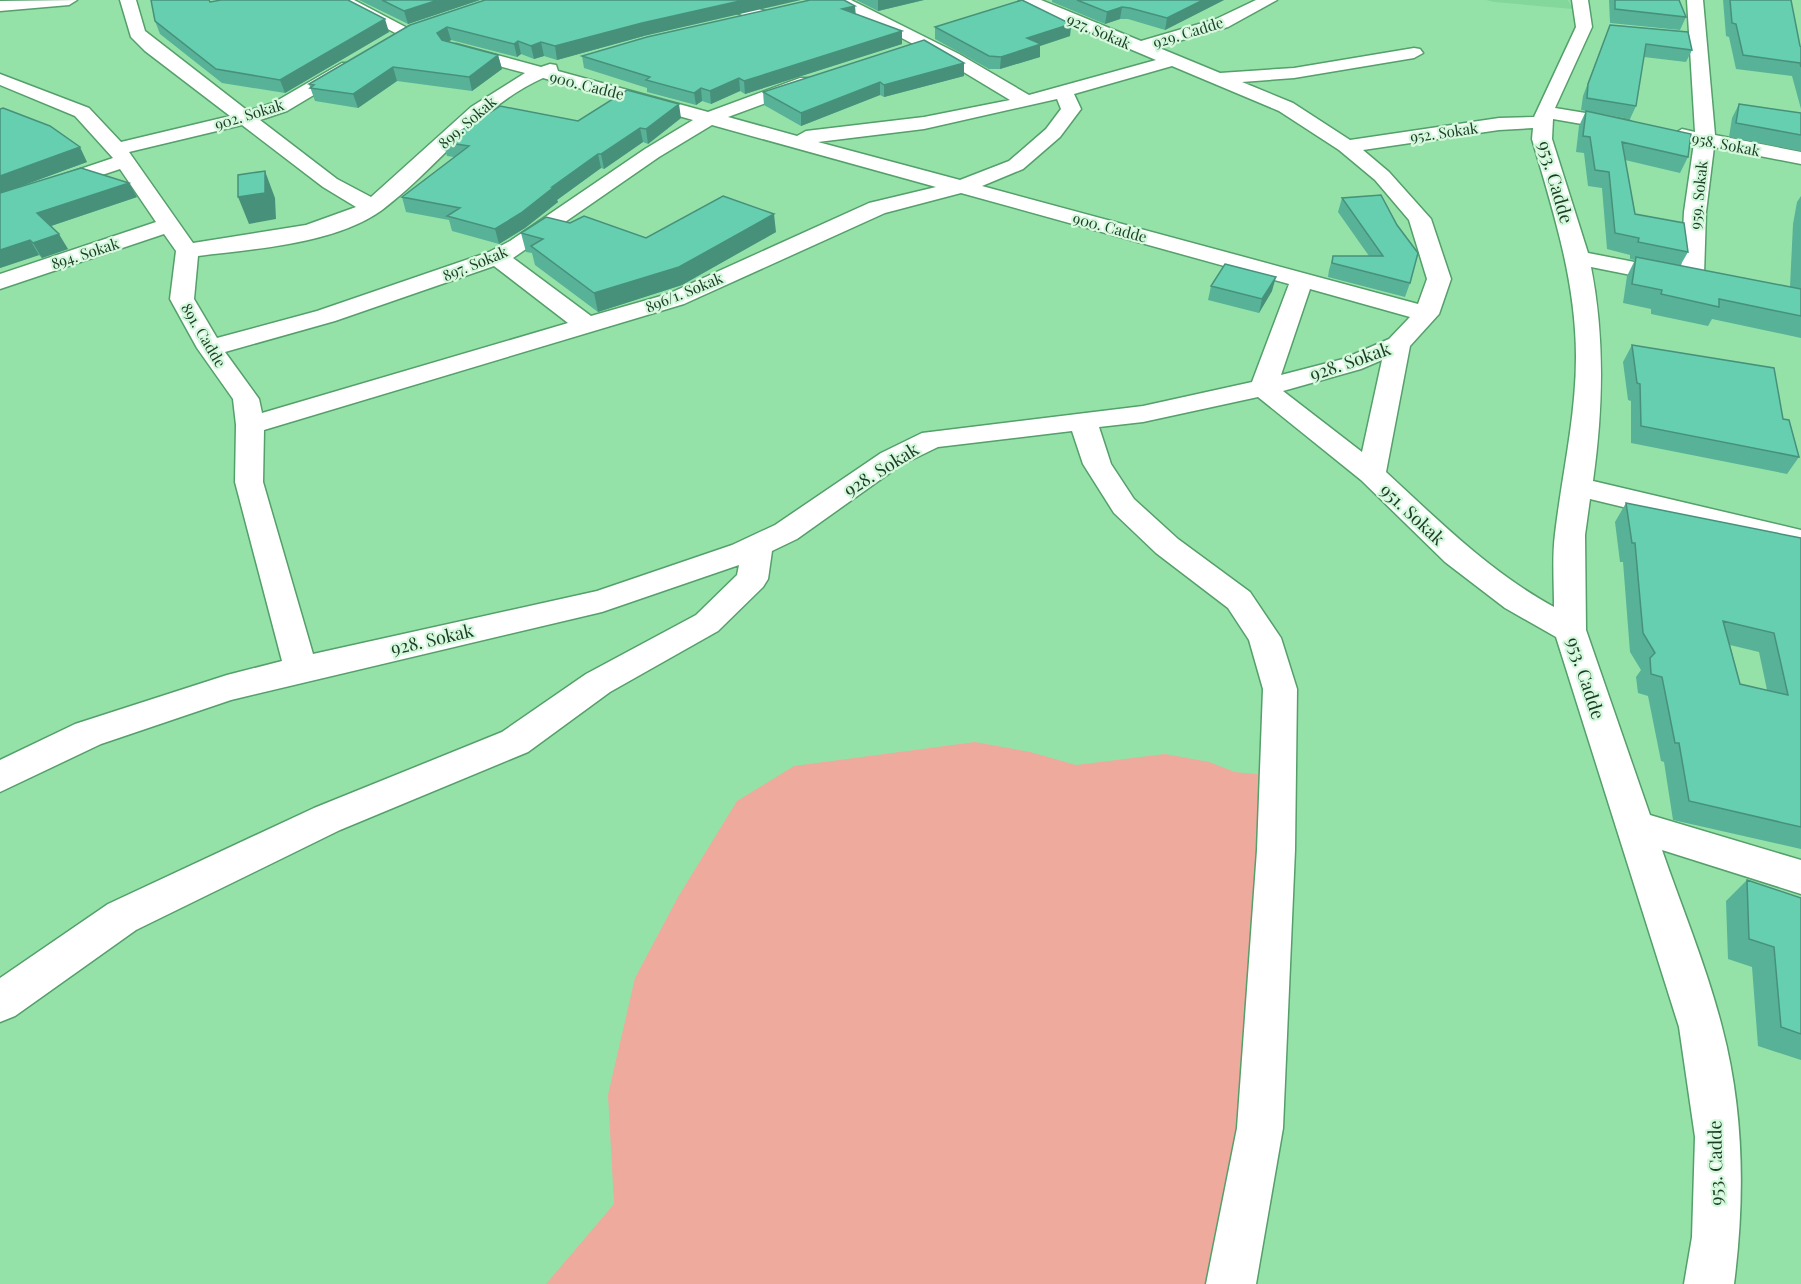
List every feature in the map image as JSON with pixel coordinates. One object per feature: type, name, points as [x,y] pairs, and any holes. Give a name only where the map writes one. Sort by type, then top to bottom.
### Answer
[{"type":"street","points":[[0,6],[69,0]]},
{"type":"street","points":[[128,0],[137,33],[151,47],[330,183],[372,207]]},
{"type":"street","points":[[341,0],[407,32]]},
{"type":"street","points":[[716,0],[762,16]]},
{"type":"street","name":"927. Sokak","points":[[1030,0],[1138,47]]},
{"type":"street","name":"929. Cadde","points":[[1138,47],[1222,23],[1269,0]]},
{"type":"street","name":"959. Sokak","points":[[1692,280],[1695,212],[1705,139],[1691,38],[1695,0]]},
{"type":"street","points":[[831,1],[926,44],[1027,102]]},
{"type":"street","points":[[730,24],[782,12]]},
{"type":"street","points":[[1543,117],[1590,19]]},
{"type":"street","points":[[388,43],[407,32],[428,25]]},
{"type":"street","points":[[904,51],[926,44]]},
{"type":"street","name":"900. Cadde","points":[[452,47],[1427,315]]},
{"type":"street","name":"928. Sokak","points":[[0,777],[88,734],[142,714],[301,669],[602,601],[758,545],[786,532],[891,459],[932,439],[986,430],[1083,422],[1143,414],[1263,388],[1352,364],[1398,344],[1427,315],[1438,279],[1420,219],[1382,176],[1346,146],[1286,107],[1138,47]]},
{"type":"street","points":[[1214,79],[1294,73],[1414,53]]},
{"type":"street","name":"902. Sokak","points":[[0,203],[120,155],[280,107],[359,60]]},
{"type":"street","name":"899. Sokak","points":[[187,251],[262,241],[316,229],[372,207],[495,97],[540,73],[573,62]]},
{"type":"street","name":"900. Cadde","points":[[792,139],[924,123],[1064,93],[1171,62]]},
{"type":"street","name":"897. Sokak","points":[[210,348],[327,316],[497,257],[518,246],[652,153],[711,117],[761,97],[827,76]]},
{"type":"street","points":[[0,79],[82,112],[120,155],[187,251]]},
{"type":"street","name":"896/1. Sokak","points":[[250,425],[676,299],[877,208],[964,186],[1016,165],[1053,133],[1071,109],[1064,93]]},
{"type":"street","points":[[21,110],[51,98]]},
{"type":"street","name":"958. Sokak","points":[[1543,117],[1653,130],[1801,158]]},
{"type":"street","name":"952. Sokak","points":[[1346,146],[1543,117]]},
{"type":"street","name":"953. Cadde","points":[[1543,117],[1542,139],[1578,258],[1584,291],[1589,357],[1586,438],[1570,535],[1570,630],[1702,1038],[1718,1137],[1716,1237],[1709,1284]]},
{"type":"street","name":"894. Sokak","points":[[0,282],[170,225]]},
{"type":"street","name":"891. Cadde","points":[[187,251],[182,299],[210,348],[246,399],[250,425],[249,482],[301,669]]},
{"type":"street","points":[[497,257],[588,326]]},
{"type":"street","points":[[1578,258],[1801,302]]},
{"type":"street","points":[[1263,388],[1302,280]]},
{"type":"street","points":[[1371,474],[1398,344]]},
{"type":"street","name":"951. Sokak","points":[[1263,388],[1371,474],[1456,555],[1516,600],[1570,630]]},
{"type":"street","points":[[1083,422],[1097,464],[1124,506],[1167,546],[1239,600],[1265,638],[1280,689],[1276,849],[1260,1128],[1231,1284]]},
{"type":"street","points":[[1579,487],[1801,540]]},
{"type":"street","points":[[0,1002],[122,917],[327,819],[515,742],[598,683],[707,624],[752,579],[758,545]]},
{"type":"street","points":[[1635,826],[1801,878]]},
{"type":"shaded area","points":[[1486,0],[1568,0],[1573,9],[1494,2]]},
{"type":"shaded area","points":[[975,742],[1030,752],[1076,765],[1165,754],[1209,762],[1235,772],[1278,776],[1231,1284],[546,1284],[614,1204],[608,1095],[635,978],[678,897],[737,801],[794,766]]},
{"type":"building","points":[[151,0],[209,0],[210,2],[221,0],[348,0],[385,19],[280,80],[216,69],[155,21]]},
{"type":"building","points":[[382,0],[438,0],[404,11]]},
{"type":"building","points":[[485,0],[744,0],[555,46],[541,42],[531,46],[518,41],[514,44],[447,27],[437,33],[442,40],[498,55],[469,77],[393,67],[353,94],[310,88],[314,85],[309,84],[410,25]]},
{"type":"building","points":[[810,0],[844,0],[855,6],[842,9],[902,31],[744,81],[739,78],[710,91],[701,88],[694,93],[646,80],[650,77],[582,56],[647,37]]},
{"type":"building","points":[[1022,0],[1071,24],[1027,38],[1041,44],[1001,57],[989,56],[935,27]]},
{"type":"building","points":[[1077,0],[1203,0],[1167,18],[1122,7],[1107,12]]},
{"type":"building","points":[[1615,0],[1679,0],[1686,17],[1615,9]]},
{"type":"building","points":[[1730,0],[1791,0],[1801,47],[1801,67],[1800,63],[1743,55],[1736,24],[1732,23]]},
{"type":"building","points":[[1610,25],[1688,32],[1692,50],[1646,44],[1636,106],[1587,98],[1588,84]]},
{"type":"building","points":[[924,40],[964,63],[884,85],[880,82],[801,113],[763,92]]},
{"type":"building","points":[[627,90],[679,104],[646,129],[640,128],[598,154],[521,213],[495,229],[447,216],[460,208],[402,197],[469,146],[443,142],[500,106],[578,121]]},
{"type":"building","points":[[1739,104],[1801,113],[1801,135],[1736,123]]},
{"type":"building","points":[[3,108],[50,126],[80,147],[0,176],[0,109]]},
{"type":"building","points":[[1586,111],[1691,134],[1688,157],[1622,142],[1635,214],[1684,223],[1688,252],[1638,242],[1639,238],[1615,233],[1609,172],[1595,170],[1590,137],[1583,136]]},
{"type":"building","points":[[81,168],[129,183],[37,213],[59,234],[33,243],[30,240],[0,250],[0,193]]},
{"type":"building","points":[[265,171],[265,193],[238,197],[238,175]]},
{"type":"building","points":[[1381,195],[1397,225],[1418,253],[1410,283],[1332,263],[1333,256],[1383,256],[1342,198]]},
{"type":"building","points":[[723,196],[774,214],[679,267],[594,293],[531,246],[543,239],[521,233],[546,217],[570,223],[584,216],[646,238]]},
{"type":"building","points":[[1636,257],[1801,289],[1801,316],[1719,299],[1719,307],[1661,294],[1662,290],[1632,284]]},
{"type":"building","points":[[1225,264],[1276,277],[1262,299],[1211,286]]},
{"type":"building","points":[[1632,345],[1774,368],[1783,419],[1789,420],[1799,457],[1641,426],[1640,384],[1637,383]]},
{"type":"building","points":[[1626,503],[1801,538],[1801,827],[1689,801],[1679,743],[1675,743],[1662,677],[1651,674],[1650,658],[1655,653],[1643,633],[1635,543],[1632,543]],"holes":[[[1723,621],[1774,633],[1788,695],[1740,684]]]},
{"type":"building","points":[[1747,880],[1801,898],[1801,1034],[1781,1027],[1774,947],[1749,939]]}]
